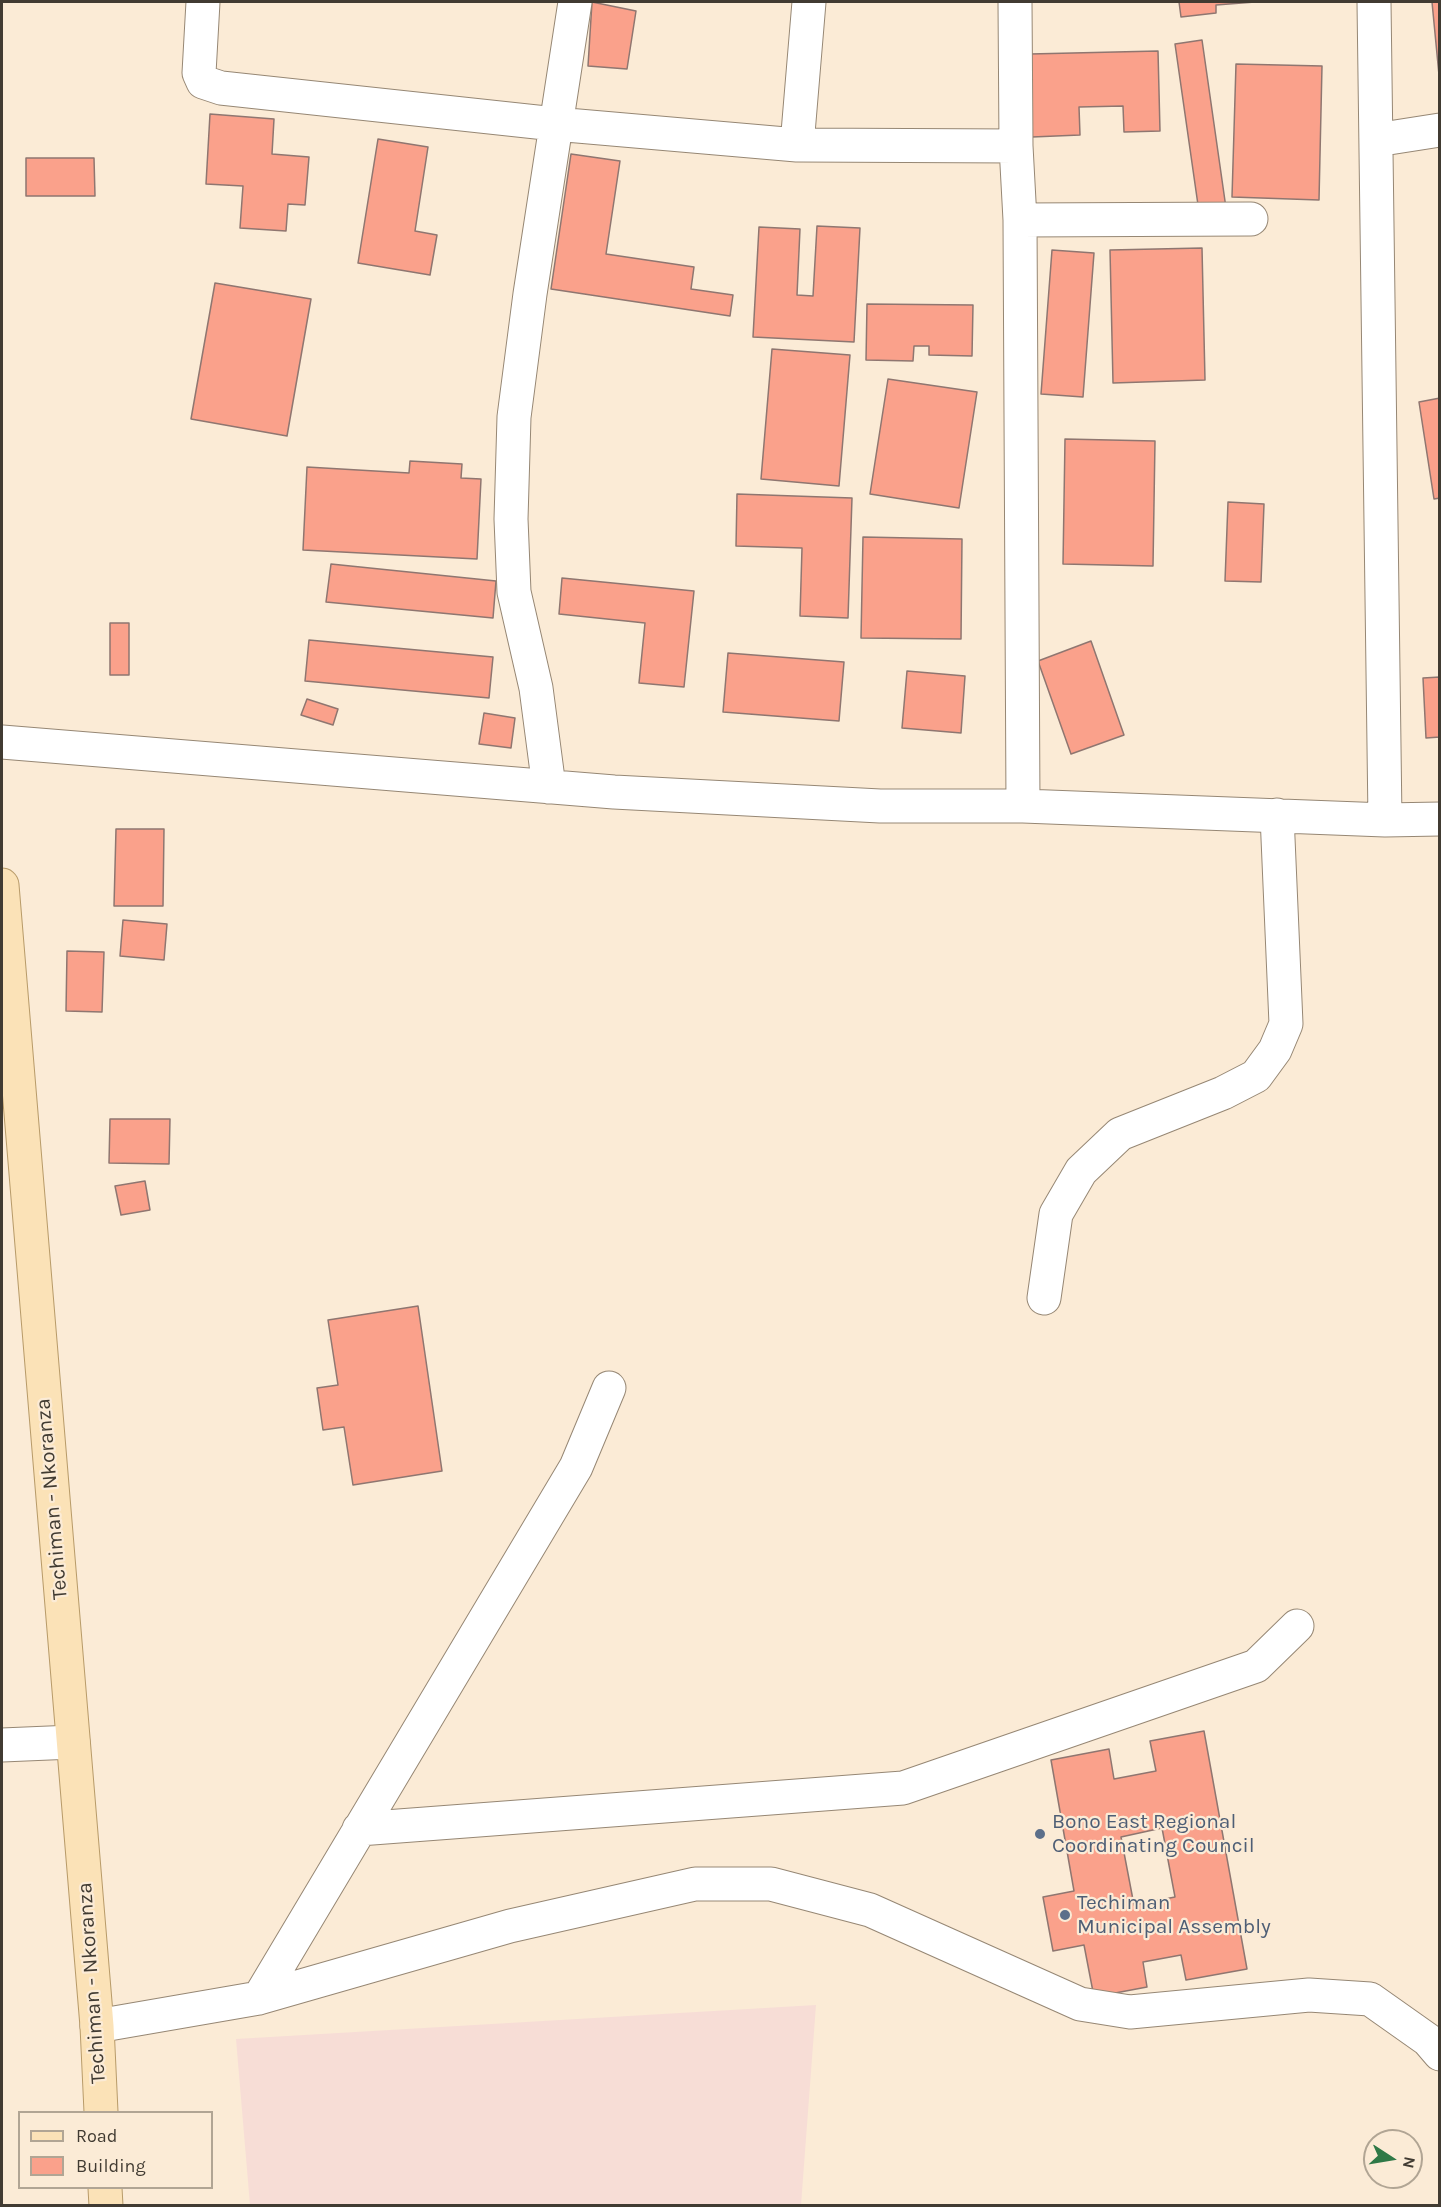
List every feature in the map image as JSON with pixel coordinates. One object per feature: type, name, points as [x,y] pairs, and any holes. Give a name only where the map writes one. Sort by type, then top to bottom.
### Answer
[{"type":"main road","name":"Techiman - Nkoranza","points":[[2,885],[8,1057],[73,1742],[101,2111]]},
{"type":"main road","points":[[105,2189],[106,2205]]},
{"type":"street","points":[[203,2],[199,73],[203,82],[210,86],[555,124],[797,145],[1016,146]]},
{"type":"street","points":[[549,787],[536,688],[514,592],[511,519],[514,417],[555,124],[575,2]]},
{"type":"street","points":[[797,145],[809,2]]},
{"type":"street","points":[[1015,2],[1016,146],[1020,220],[1023,806]]},
{"type":"street","points":[[1374,2],[1385,820]]},
{"type":"street","points":[[1376,140],[1440,130]]},
{"type":"street","points":[[1020,220],[1251,219]]},
{"type":"street","points":[[2,742],[614,792],[880,806],[1023,806],[1385,820],[1440,819]]},
{"type":"street","points":[[1044,1298],[1056,1214],[1081,1171],[1120,1134],[1223,1094],[1256,1076],[1275,1050],[1286,1024],[1277,815]]},
{"type":"street","points":[[259,1998],[576,1467],[609,1388]]},
{"type":"street","points":[[359,1829],[903,1788],[1256,1666],[1297,1626]]},
{"type":"street","points":[[2,1745],[73,1742]]},
{"type":"street","points":[[96,2026],[259,1998],[510,1926],[695,1884],[771,1884],[870,1910],[1080,2004],[1130,2012],[1309,1995],[1370,1999],[1428,2040],[1440,2054]]},
{"type":"shaded area","points":[[816,2005],[801,2205],[250,2205],[236,2039]]},
{"type":"building","points":[[592,2],[636,11],[627,69],[588,66]]},
{"type":"building","points":[[1179,2],[1255,2],[1216,5],[1216,13],[1181,17]]},
{"type":"building","points":[[1432,2],[1440,2],[1440,75],[1439,75]]},
{"type":"building","points":[[1202,40],[1226,208],[1199,212],[1175,44]]},
{"type":"building","points":[[1158,51],[1160,131],[1124,132],[1123,106],[1079,107],[1080,135],[1032,137],[1030,54]]},
{"type":"building","points":[[1236,64],[1322,66],[1319,200],[1232,197]]},
{"type":"building","points":[[210,114],[274,119],[272,154],[309,157],[305,205],[288,204],[286,231],[240,228],[243,186],[206,184]]},
{"type":"building","points":[[378,139],[428,147],[415,231],[437,235],[430,275],[358,263]]},
{"type":"building","points":[[571,154],[620,161],[606,254],[694,267],[691,289],[733,295],[730,316],[551,289]]},
{"type":"building","points":[[26,158],[94,158],[95,196],[26,196]]},
{"type":"building","points":[[817,226],[860,228],[854,342],[753,337],[759,227],[800,229],[797,295],[813,296]]},
{"type":"building","points":[[1202,248],[1205,380],[1113,383],[1110,250]]},
{"type":"building","points":[[1052,250],[1094,253],[1083,397],[1041,394]]},
{"type":"building","points":[[215,283],[311,299],[287,436],[191,419]]},
{"type":"building","points":[[867,304],[973,305],[972,356],[929,355],[929,346],[914,346],[913,361],[866,360]]},
{"type":"building","points":[[772,349],[850,355],[839,486],[761,479]]},
{"type":"building","points":[[888,379],[977,392],[959,508],[870,494]]},
{"type":"building","points":[[1440,398],[1440,498],[1434,499],[1419,402]]},
{"type":"building","points":[[1065,439],[1155,441],[1153,566],[1063,564]]},
{"type":"building","points":[[410,461],[462,464],[461,478],[481,479],[477,559],[303,550],[307,467],[409,473]]},
{"type":"building","points":[[737,494],[852,498],[848,618],[800,616],[802,548],[736,546]]},
{"type":"building","points":[[1228,502],[1264,504],[1261,582],[1225,581]]},
{"type":"building","points":[[863,537],[962,539],[961,639],[861,638]]},
{"type":"building","points":[[331,564],[496,581],[493,618],[326,602]]},
{"type":"building","points":[[562,578],[694,591],[684,687],[639,683],[645,623],[559,614]]},
{"type":"building","points":[[110,623],[129,623],[129,675],[110,675]]},
{"type":"building","points":[[309,640],[493,657],[489,698],[305,681]]},
{"type":"building","points":[[1091,641],[1124,735],[1071,754],[1038,661]]},
{"type":"building","points":[[728,653],[844,662],[839,721],[723,712]]},
{"type":"building","points":[[907,671],[965,676],[961,733],[902,728]]},
{"type":"building","points":[[1440,677],[1440,737],[1426,738],[1423,678]]},
{"type":"building","points":[[307,699],[338,709],[333,725],[301,715]]},
{"type":"building","points":[[484,713],[515,718],[511,748],[479,744]]},
{"type":"building","points":[[116,829],[164,829],[163,906],[114,906]]},
{"type":"building","points":[[123,920],[167,924],[164,960],[120,956]]},
{"type":"building","points":[[67,951],[104,952],[102,1012],[66,1011]]},
{"type":"building","points":[[110,1119],[170,1119],[169,1164],[109,1163]]},
{"type":"building","points":[[145,1181],[150,1210],[121,1215],[115,1186]]},
{"type":"building","points":[[418,1306],[442,1471],[353,1485],[344,1427],[323,1430],[317,1388],[338,1385],[328,1320]]},
{"type":"building","points":[[1204,1731],[1247,1969],[1186,1980],[1181,1955],[1143,1962],[1147,1987],[1094,1997],[1084,1945],[1053,1951],[1043,1897],[1074,1891],[1051,1760],[1109,1749],[1114,1779],[1156,1771],[1150,1741]],"holes":[[[1162,1828],[1175,1897],[1134,1905],[1121,1837]]]},
{"type":"place","name":"Bono East Regional Coordinating Council","points":[[1040,1834]]},
{"type":"place","name":"Techiman Municipal Assembly","points":[[1065,1915]]}]
